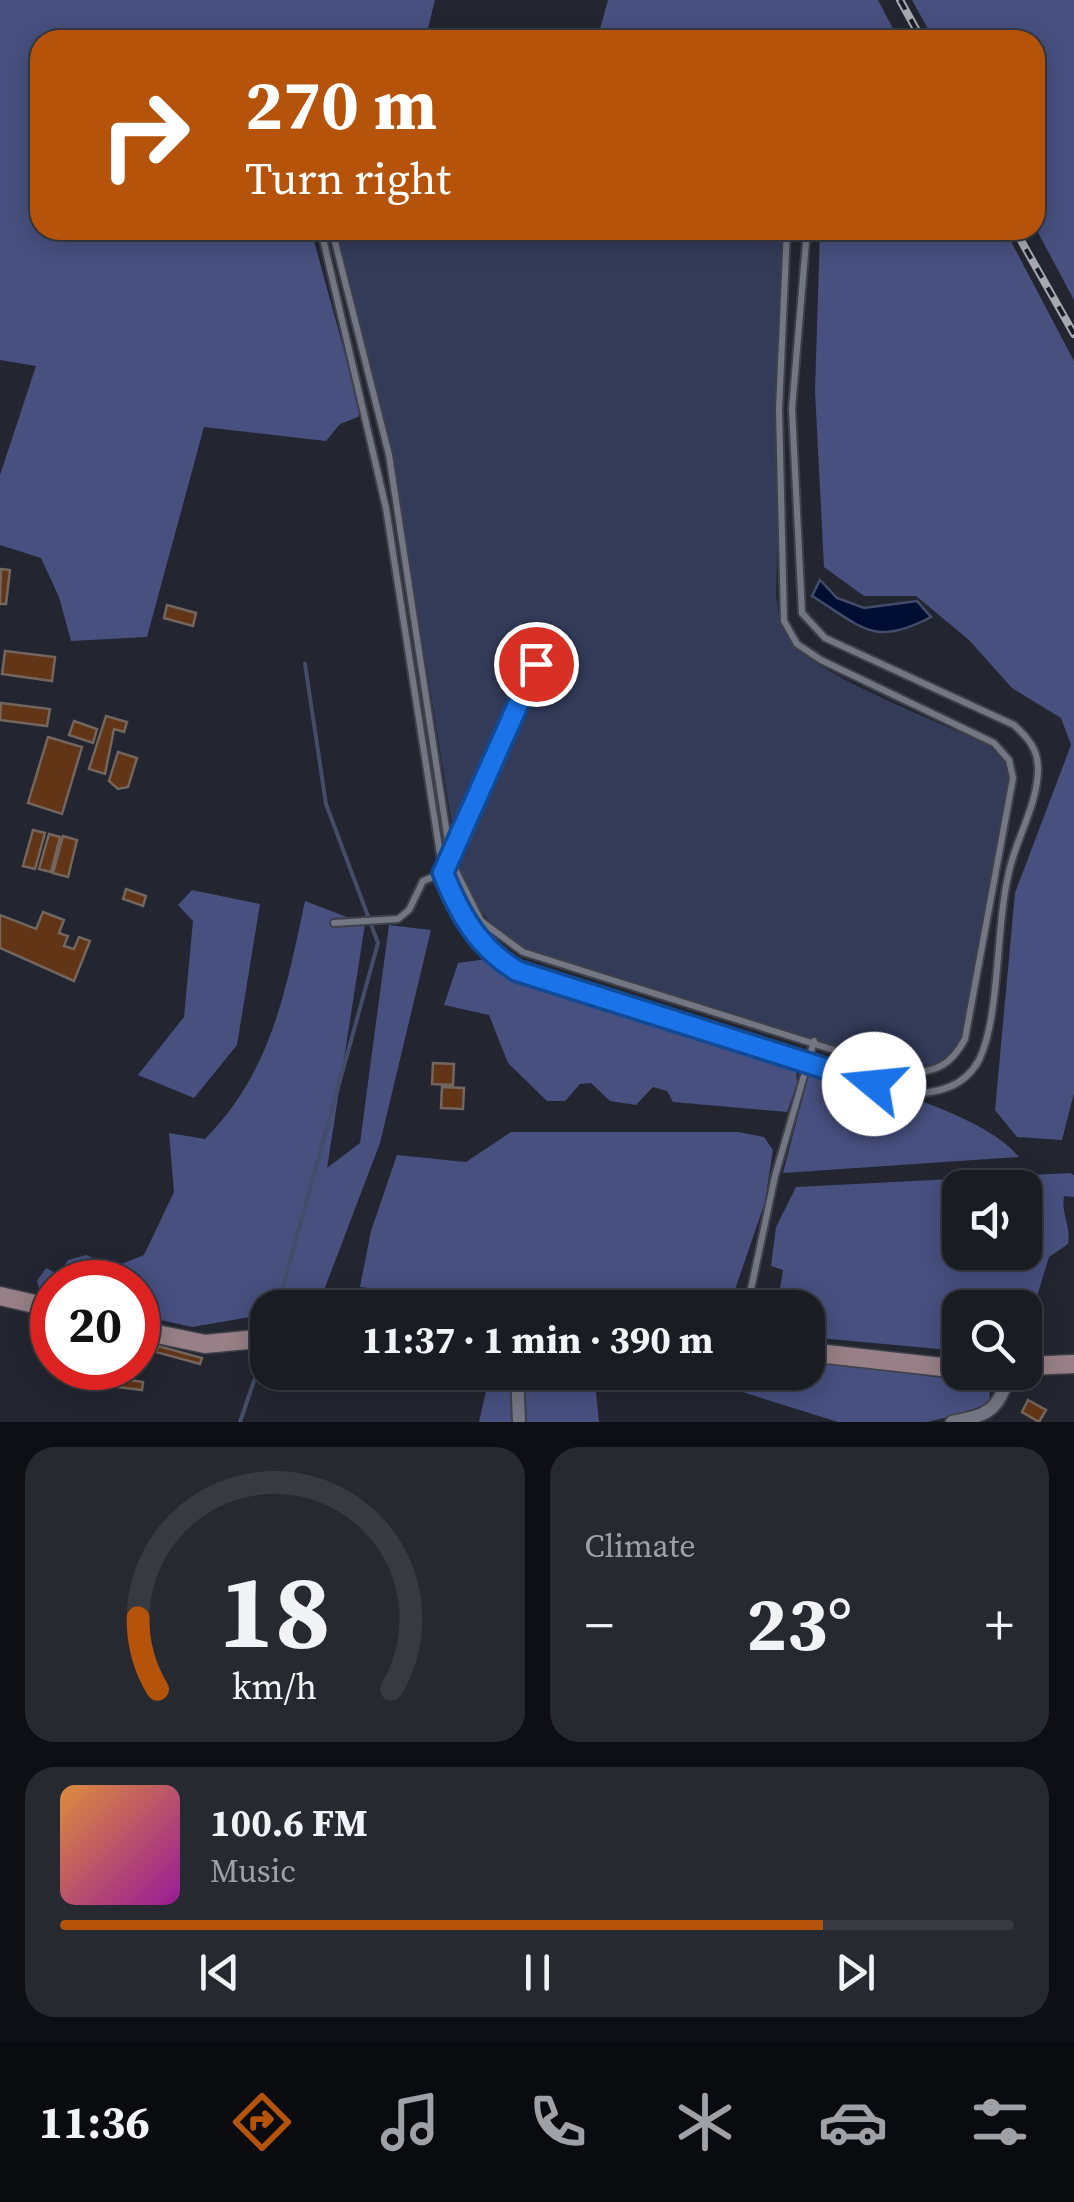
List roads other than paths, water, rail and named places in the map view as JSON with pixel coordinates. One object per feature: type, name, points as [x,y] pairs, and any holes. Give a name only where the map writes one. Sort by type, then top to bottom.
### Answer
[{"type":"street","points":[[0,1296],[30,1303]]},
{"type":"street","points":[[160,1334],[213,1345],[250,1340]]},
{"type":"street","points":[[825,1354],[942,1367]]},
{"type":"street","points":[[1042,1365],[1074,1364]]},
{"type":"street","points":[[518,1390],[519,1422]]},
{"type":"street","points":[[952,1422],[985,1415],[996,1406],[1003,1390]]},
{"type":"lane","points":[[323,240],[386,508],[443,873],[468,928],[499,960],[517,971],[908,1094],[952,1088],[967,1076],[984,1045],[1002,903],[1038,774],[1030,740],[1014,725],[825,638],[802,614],[792,409],[805,240]]},
{"type":"lane","points":[[334,240],[388,455],[451,861],[480,920],[523,952],[907,1072],[933,1072],[954,1060],[965,1039],[1013,778],[1009,760],[994,744],[821,660],[797,644],[784,621],[780,410],[787,240]]},
{"type":"lane","points":[[334,923],[398,919],[409,910],[423,881],[443,873],[536,664]]},
{"type":"lane","points":[[751,1290],[774,1176],[814,1041]]},
{"type":"waterway","points":[[282,1290],[378,943],[326,804],[305,664]]},
{"type":"waterway","points":[[240,1422],[251,1390]]},
{"type":"railway","points":[[900,0],[916,30]]},
{"type":"railway","points":[[1021,240],[1074,334]]}]
